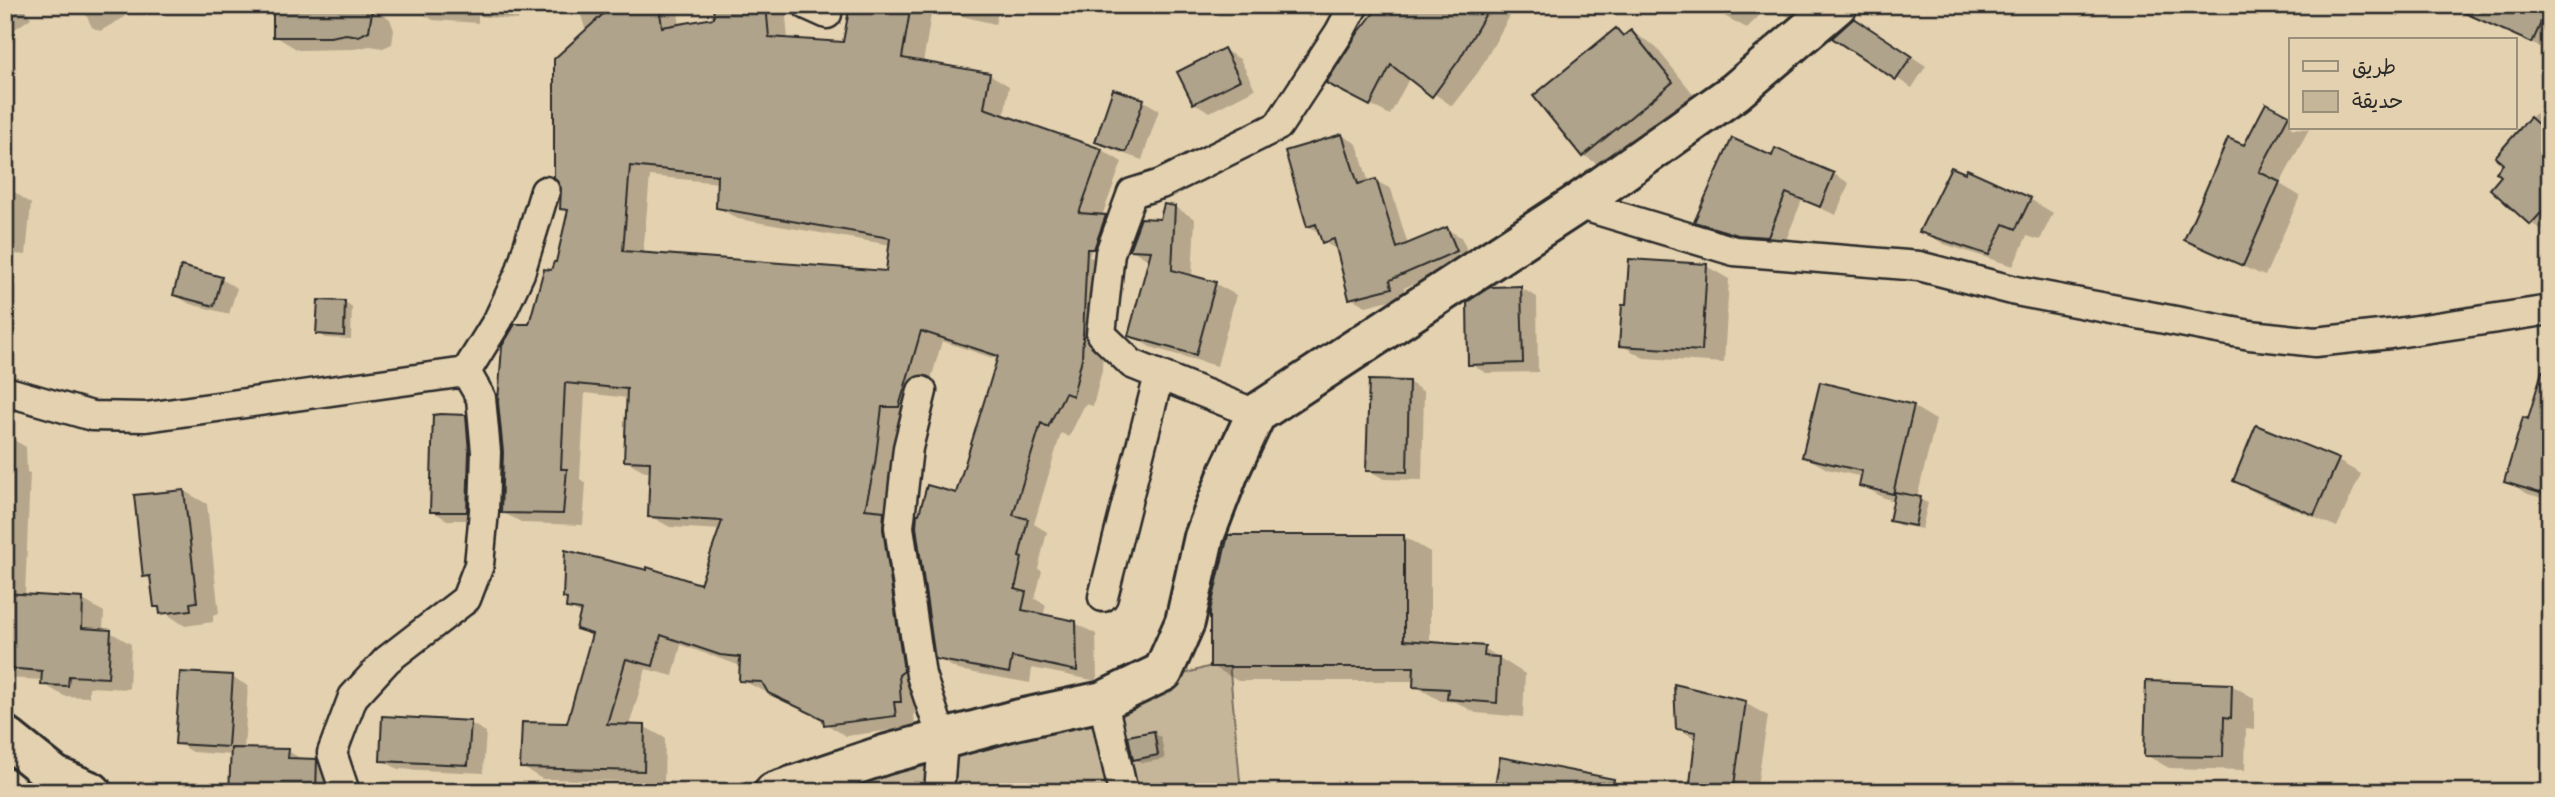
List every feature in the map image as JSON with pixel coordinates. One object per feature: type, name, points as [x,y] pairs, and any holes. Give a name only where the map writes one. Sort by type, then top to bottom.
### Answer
[{"type":"street","points":[[1256,414],[1132,364],[1101,334],[1110,253],[1132,193],[1161,184],[1278,126],[1339,33],[1354,5]]},
{"type":"street","points":[[774,792],[887,754],[1015,720],[1103,701],[1163,672],[1185,622],[1204,537],[1229,472],[1256,414],[1577,204],[1735,93],[1837,5]]},
{"type":"street","points":[[466,372],[498,320],[520,273],[545,191]]},
{"type":"street","points":[[1577,204],[1734,251],[1919,265],[2016,291],[2250,335],[2315,341],[2390,334],[2550,310]]},
{"type":"street","points":[[5,391],[92,416],[146,417],[466,372]]},
{"type":"street","points":[[345,792],[332,753],[353,697],[387,660],[466,599],[479,565],[486,452],[481,398],[466,372]]},
{"type":"street","points":[[1102,597],[1159,375]]},
{"type":"street","points":[[922,391],[908,449],[898,527],[921,675],[943,741],[939,792]]},
{"type":"street","points":[[1103,701],[1123,792]]},
{"type":"street","points":[[5,736],[52,784],[92,792]]},
{"type":"green space","points":[[1229,661],[1241,792],[796,792],[1204,668]]},
{"type":"building","points":[[273,5],[373,5],[369,31],[359,36],[346,34],[330,37],[273,37]]},
{"type":"building","points":[[613,5],[659,5],[662,27],[714,18],[713,5],[766,5],[769,37],[843,42],[850,5],[911,5],[902,58],[990,73],[984,108],[1102,149],[1079,213],[1106,215],[1094,249],[1087,249],[1082,358],[1073,396],[1065,393],[1048,427],[1041,423],[1013,515],[1028,519],[1015,589],[1026,592],[1022,610],[1076,621],[1077,671],[1012,657],[1009,673],[935,659],[916,527],[917,514],[927,485],[956,493],[998,356],[921,331],[899,407],[882,407],[875,464],[865,509],[884,511],[883,529],[904,671],[899,675],[901,702],[894,702],[896,716],[824,725],[823,719],[768,693],[762,682],[739,681],[740,657],[720,655],[661,635],[653,666],[626,659],[607,724],[645,725],[644,771],[520,768],[522,722],[567,723],[592,634],[576,629],[581,610],[566,608],[567,599],[563,598],[565,550],[647,570],[647,567],[700,584],[722,521],[648,517],[650,462],[624,461],[627,389],[565,383],[561,469],[567,469],[563,514],[501,513],[503,452],[498,402],[502,346],[515,324],[529,324],[544,269],[551,270],[556,262],[568,210],[560,209],[561,188],[554,177],[554,59]],"holes":[[[630,166],[717,175],[716,208],[890,238],[886,271],[623,251]]]},
{"type":"building","points":[[1380,5],[1491,5],[1459,60],[1432,97],[1391,65],[1370,106],[1326,83],[1358,33]]},
{"type":"building","points":[[2447,5],[2549,5],[2532,43]]},
{"type":"building","points":[[1854,18],[1912,56],[1896,80],[1832,38]]},
{"type":"building","points":[[1616,28],[1623,36],[1631,30],[1673,82],[1582,157],[1533,96]]},
{"type":"building","points":[[1224,48],[1240,80],[1193,104],[1177,72]]},
{"type":"building","points":[[1113,89],[1144,99],[1126,152],[1095,142]]},
{"type":"building","points":[[2266,103],[2289,115],[2259,172],[2280,182],[2243,266],[2184,240],[2228,138],[2244,145]]},
{"type":"building","points":[[2530,117],[2550,135],[2550,203],[2530,225],[2490,189],[2501,176],[2496,172],[2503,164],[2495,157]]},
{"type":"building","points":[[1342,134],[1358,184],[1376,179],[1397,248],[1447,227],[1457,251],[1390,280],[1392,288],[1349,299],[1334,239],[1322,243],[1316,224],[1307,227],[1285,151]]},
{"type":"building","points":[[1732,138],[1772,156],[1775,148],[1834,173],[1820,207],[1786,193],[1768,237],[1738,235],[1694,222]]},
{"type":"building","points":[[1951,167],[1965,173],[1967,169],[2031,198],[2016,229],[2004,224],[1989,255],[1919,232]]},
{"type":"building","points":[[1164,204],[1175,206],[1172,270],[1216,282],[1196,355],[1128,336],[1151,251],[1129,250],[1141,218],[1160,219]]},
{"type":"building","points":[[1629,259],[1707,264],[1702,351],[1619,346],[1622,305],[1626,305]]},
{"type":"building","points":[[181,266],[222,277],[214,306],[173,295]]},
{"type":"building","points":[[1521,286],[1523,363],[1468,365],[1467,302],[1490,287]]},
{"type":"building","points":[[318,300],[345,301],[344,336],[316,334]]},
{"type":"building","points":[[2542,371],[2550,372],[2550,496],[2504,482],[2523,417],[2528,419]]},
{"type":"building","points":[[1369,380],[1409,381],[1407,472],[1366,471]]},
{"type":"building","points":[[1820,382],[1914,405],[1893,494],[1859,486],[1862,471],[1802,457]]},
{"type":"building","points":[[433,415],[466,415],[469,452],[467,512],[430,512]]},
{"type":"building","points":[[2256,425],[2339,459],[2314,515],[2233,481]]},
{"type":"building","points":[[184,490],[197,602],[190,603],[191,610],[160,614],[159,607],[154,607],[150,576],[143,577],[134,495]]},
{"type":"building","points":[[1895,492],[1921,497],[1915,526],[1889,521]]},
{"type":"building","points":[[1228,535],[1404,535],[1404,640],[1485,646],[1484,656],[1499,657],[1497,703],[1447,699],[1448,689],[1413,687],[1414,667],[1210,667],[1210,611]]},
{"type":"building","points":[[5,593],[83,598],[82,628],[111,630],[108,678],[69,676],[68,686],[41,685],[42,671],[5,668]]},
{"type":"building","points":[[180,672],[233,675],[228,747],[175,744]]},
{"type":"building","points":[[2146,681],[2232,684],[2231,718],[2224,717],[2223,757],[2144,756]]},
{"type":"building","points":[[1674,684],[1746,701],[1733,792],[1689,792],[1696,732],[1676,729]]},
{"type":"building","points":[[382,716],[471,721],[468,765],[380,761]]},
{"type":"building","points":[[1154,731],[1158,755],[1133,760],[1128,736]]},
{"type":"building","points":[[231,748],[289,749],[288,758],[317,759],[316,792],[229,792]]},
{"type":"building","points":[[1500,757],[1614,779],[1612,792],[1521,792],[1495,786]]}]
